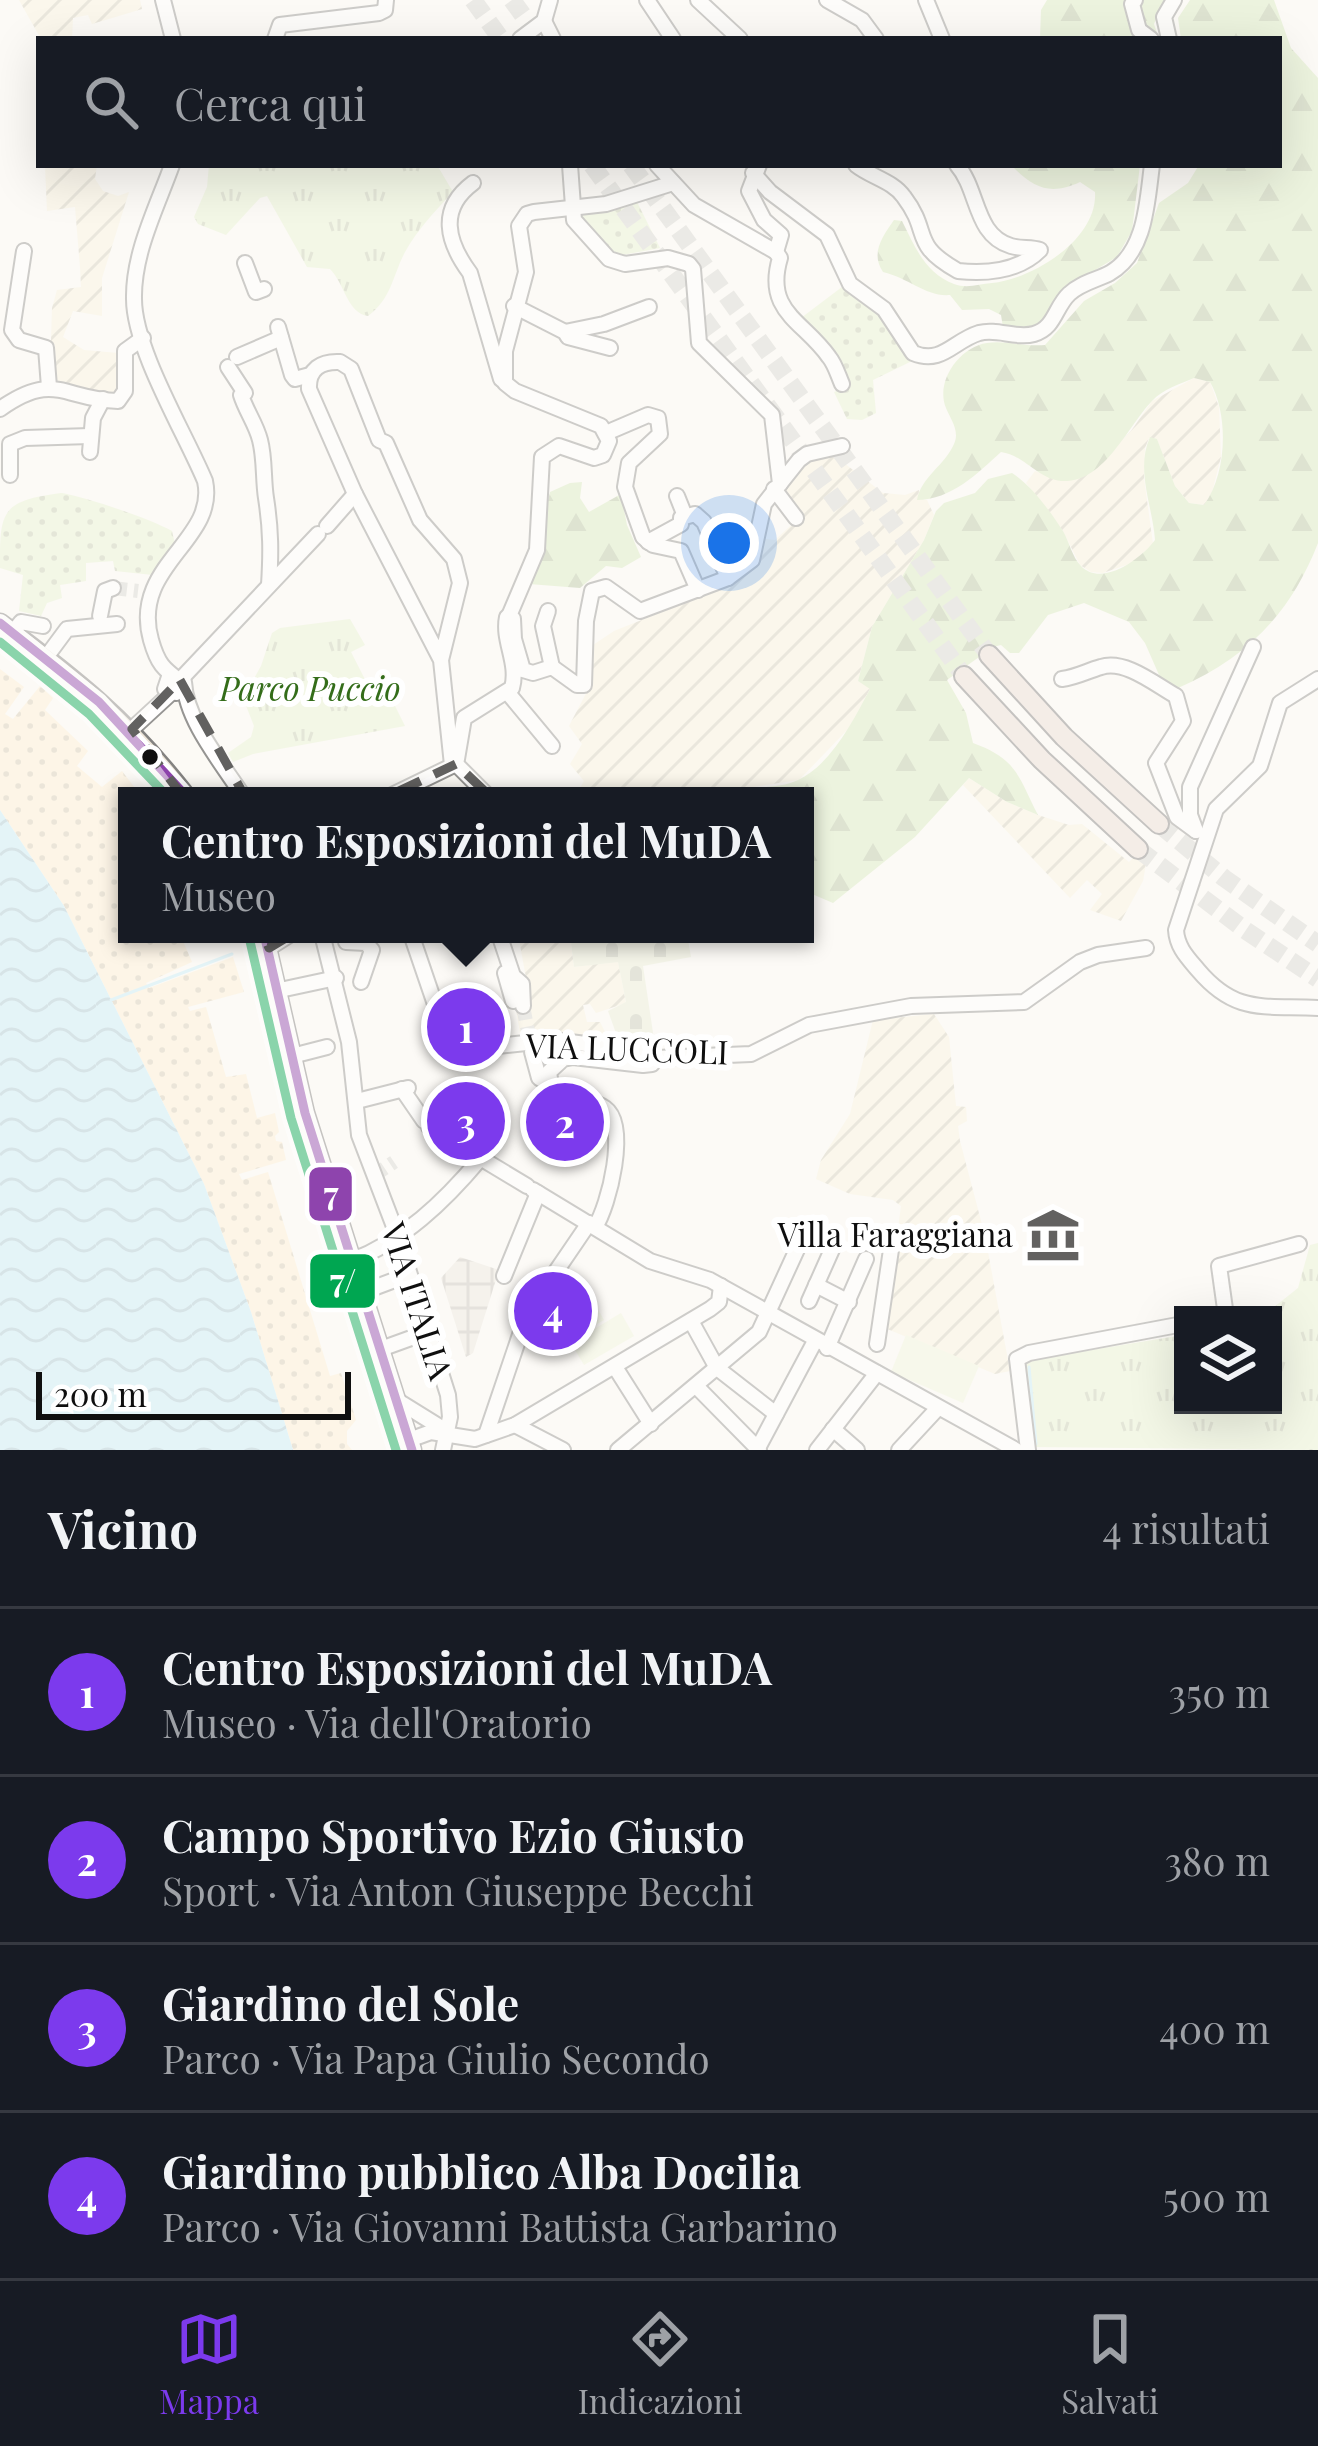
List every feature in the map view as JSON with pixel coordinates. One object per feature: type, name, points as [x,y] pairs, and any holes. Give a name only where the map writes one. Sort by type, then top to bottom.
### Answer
[{"type":"highway","points":[[989,655],[1064,737],[1159,824]]},
{"type":"highway","points":[[964,676],[1056,774],[1138,849]]},
{"type":"main road","points":[[6,628],[47,656],[132,729],[179,787]]},
{"type":"main road","points":[[268,943],[305,1113],[410,1445]]},
{"type":"street","points":[[163,0],[172,36]]},
{"type":"street","points":[[276,36],[280,25],[379,13],[385,10],[386,0]]},
{"type":"street","points":[[524,36],[544,21],[550,0]]},
{"type":"street","points":[[647,0],[671,36]]},
{"type":"street","points":[[698,0],[737,36]]},
{"type":"street","points":[[827,0],[862,20],[875,36]]},
{"type":"street","points":[[926,0],[941,36]]},
{"type":"street","points":[[1135,0],[1138,30],[1147,36]]},
{"type":"street","points":[[1168,36],[1164,17],[1174,0]]},
{"type":"street","points":[[544,21],[552,36]]},
{"type":"street","points":[[171,168],[142,249],[133,301],[143,338],[209,499],[203,515],[144,592],[147,627],[154,652],[238,787]]},
{"type":"street","points":[[570,168],[574,220],[598,250],[616,262],[668,259],[689,264],[696,288],[699,343],[772,415],[777,486],[796,518]]},
{"type":"street","points":[[660,168],[694,206],[776,252],[780,258],[776,292],[796,325],[829,357],[842,383]]},
{"type":"street","points":[[861,168],[897,188],[912,210],[925,247],[958,271],[1021,266],[1031,259],[1040,250],[1015,248],[994,238],[981,220],[969,178],[960,168]]},
{"type":"street","points":[[756,169],[770,192],[827,235],[850,284],[884,309],[913,353],[935,358],[986,331],[1029,335],[1049,325],[1073,290],[1110,272],[1129,256],[1146,209],[1152,168]]},
{"type":"street","points":[[756,169],[749,185],[752,198],[764,220],[781,235],[776,252]]},
{"type":"street","points":[[505,383],[502,372],[514,306],[526,272],[519,231],[522,220],[534,212],[630,199],[673,182]]},
{"type":"street","points":[[454,764],[464,718],[508,692],[515,671],[505,631],[537,550],[542,457],[559,446],[594,458],[608,448],[601,426],[514,391],[496,370],[470,273],[459,260],[449,225],[454,200],[473,184]]},
{"type":"street","points":[[24,251],[12,330],[20,340],[46,348],[49,387]]},
{"type":"street","points":[[245,263],[256,292],[263,289]]},
{"type":"street","points":[[514,306],[568,337],[610,348]]},
{"type":"street","points":[[565,332],[650,307]]},
{"type":"street","points":[[269,585],[272,521],[263,452],[233,362],[279,332],[295,379],[327,362],[340,362],[351,369],[379,440],[386,443],[420,520],[454,560],[460,583],[441,660]]},
{"type":"street","points":[[0,409],[27,392],[49,387],[114,402],[122,399],[124,355],[143,338]]},
{"type":"street","points":[[310,375],[309,389],[355,494],[441,660],[454,764],[478,787]]},
{"type":"street","points":[[10,475],[10,444],[25,438],[90,444],[93,418],[103,399]]},
{"type":"street","points":[[607,433],[648,415],[658,418],[657,440],[635,454],[626,477],[638,530],[647,542],[681,551],[698,590]]},
{"type":"street","points":[[548,611],[543,626],[552,668],[577,685],[586,681],[589,602],[598,587],[615,590],[640,611],[728,578],[752,560],[764,504],[777,486],[806,454],[842,446]]},
{"type":"street","points":[[132,729],[355,494]]},
{"type":"street","points":[[647,542],[681,524],[685,516],[677,496]]},
{"type":"street","points":[[685,516],[700,517],[728,578]]},
{"type":"street","points":[[100,616],[104,591],[113,588]]},
{"type":"street","points":[[509,616],[523,670],[533,673],[552,668]]},
{"type":"street","points":[[6,628],[21,622],[43,626]]},
{"type":"street","points":[[47,656],[68,629],[116,624]]},
{"type":"street","points":[[1201,833],[1190,815],[1190,787],[1253,647]]},
{"type":"street","points":[[1062,680],[1104,665],[1119,665],[1176,696],[1183,721],[1156,764],[1178,817],[1201,833]]},
{"type":"street","points":[[1318,679],[1280,703],[1260,766],[1216,809],[1201,833],[1179,914],[1177,944],[1222,996],[1235,1003],[1318,1008]]},
{"type":"street","points":[[508,692],[553,746]]},
{"type":"street","points":[[408,787],[454,764]]},
{"type":"street","name":"VIA ITALIA","points":[[331,943],[359,1135],[398,1237],[448,1395],[448,1432]]},
{"type":"street","points":[[361,982],[372,950],[366,943]]},
{"type":"street","name":"VIA LUCCOLI","points":[[414,943],[449,1054],[491,1040],[554,1040],[650,1052],[656,1058],[751,1054],[809,1025],[911,1006],[1024,1002],[1080,962],[1146,948]]},
{"type":"street","points":[[499,943],[513,976],[522,983],[518,1004]]},
{"type":"street","points":[[280,990],[338,983]]},
{"type":"street","points":[[292,1056],[327,1047]]},
{"type":"street","points":[[486,1436],[526,1314],[606,1208],[616,1126],[605,1108],[539,1078],[532,1052]]},
{"type":"street","points":[[551,1085],[549,1072],[562,1059],[648,1065],[656,1058]]},
{"type":"street","points":[[357,1101],[405,1089],[427,1124],[459,1147],[650,1262],[722,1286],[938,1408],[1024,1449],[1017,1359],[1174,1326]]},
{"type":"street","points":[[459,1147],[465,1132],[455,1105],[485,1105]]},
{"type":"street","points":[[350,1261],[398,1237],[480,1160]]},
{"type":"street","points":[[504,1276],[533,1190]]},
{"type":"street","points":[[618,1450],[759,1332],[805,1232],[834,1245],[809,1301]]},
{"type":"street","points":[[877,1344],[892,1243]]},
{"type":"street","points":[[1225,1306],[1219,1266],[1299,1244]]},
{"type":"street","points":[[697,1387],[759,1449],[848,1302],[866,1259]]},
{"type":"street","points":[[360,1293],[408,1275]]},
{"type":"street","points":[[816,1285],[848,1302]]},
{"type":"street","points":[[398,1401],[448,1432],[475,1439],[486,1436],[514,1425],[691,1321],[719,1302],[722,1286]]},
{"type":"street","points":[[691,1321],[717,1368],[776,1414]]},
{"type":"street","points":[[378,1350],[425,1334]]},
{"type":"street","points":[[615,1367],[651,1424]]},
{"type":"street","points":[[817,1450],[877,1373]]},
{"type":"street","points":[[899,1450],[938,1408]]},
{"type":"street","points":[[514,1425],[563,1450]]},
{"type":"street","points":[[833,1429],[856,1450]]},
{"type":"street","points":[[410,1445],[418,1434],[448,1432]]},
{"type":"street","points":[[443,1450],[448,1432]]},
{"type":"highlighted area","points":[[180,680],[263,829],[378,801],[456,764],[493,799],[616,845],[657,888],[617,890],[552,862],[440,904],[389,890],[352,899],[269,948],[227,855],[132,729]]},
{"type":"shaded area","points":[[19,0],[140,0],[142,9],[92,24],[88,15],[73,18],[72,36],[39,36]]},
{"type":"shaded area","points":[[45,168],[97,168],[95,179],[103,191],[118,196],[129,192],[102,278],[102,316],[73,311],[63,337],[84,350],[118,353],[120,392],[116,396],[59,384],[56,376],[52,308],[57,290],[81,287],[80,267],[75,207],[47,211]]},
{"type":"shaded area","points":[[1194,378],[1210,382],[1219,407],[1221,457],[1211,496],[1205,505],[1189,503],[1175,486],[1157,439],[1149,438],[1144,478],[1153,544],[1132,563],[1091,572],[1080,565],[1063,531],[1026,483],[1035,471],[1061,481],[1089,474],[1131,431],[1152,401]]},
{"type":"shaded area","points":[[831,453],[883,493],[905,495],[919,490],[918,500],[927,500],[934,515],[872,627],[858,681],[871,687],[849,728],[799,780],[753,787],[581,787],[584,781],[570,764],[582,744],[569,726],[591,684],[593,645],[614,631],[707,594],[742,570],[759,538],[775,540],[800,517],[781,489],[812,460]]},
{"type":"shaded area","points":[[969,778],[1038,815],[1082,824],[1129,862],[1138,853],[1147,858],[1143,881],[1121,921],[1090,910],[1102,894],[1087,880],[1070,898],[963,785]]},
{"type":"shaded area","points":[[520,943],[571,943],[574,967],[618,961],[626,1003],[596,1013],[590,1004],[583,1005],[587,1022],[600,1022],[612,1046],[521,1039],[516,1009],[531,1005]]},
{"type":"shaded area","points":[[934,1014],[949,1037],[956,1106],[966,1107],[967,1121],[958,1126],[960,1141],[985,1236],[1010,1371],[995,1374],[885,1328],[901,1206],[893,1200],[850,1194],[816,1179],[821,1160],[850,1114],[873,1020]]},
{"type":"shaded area","points":[[460,1257],[499,1270],[473,1353],[466,1357],[441,1278]]},
{"type":"green space","points":[[1047,0],[1164,0],[1154,24],[1158,36],[1040,36],[1041,10]]},
{"type":"green space","points":[[1190,0],[1274,0],[1291,48],[1318,78],[1318,543],[1294,591],[1264,630],[1225,663],[1178,688],[1163,684],[1145,643],[1129,622],[1084,603],[1048,615],[1019,653],[1010,653],[1001,645],[993,647],[947,680],[966,713],[973,743],[1008,763],[1038,815],[969,778],[915,837],[833,903],[814,895],[814,787],[764,787],[810,773],[849,727],[870,689],[858,681],[872,627],[936,511],[944,503],[975,493],[988,479],[1012,473],[1046,507],[1081,566],[1100,574],[1131,562],[1155,540],[1144,475],[1150,437],[1157,439],[1175,486],[1189,503],[1204,505],[1212,492],[1221,461],[1223,427],[1210,382],[1194,378],[1156,397],[1090,473],[1061,481],[1001,452],[952,490],[917,500],[956,439],[943,398],[947,377],[959,358],[987,343],[1045,345],[1084,301],[1137,263],[1159,203],[1188,183],[1197,168],[1282,168],[1282,36],[1181,36],[1178,18]]},
{"type":"green space","points":[[209,168],[439,168],[453,192],[415,236],[387,294],[368,316],[355,310],[330,269],[307,267],[267,196],[226,235],[198,224],[194,217],[207,187]]},
{"type":"green space","points":[[1014,168],[1140,168],[1132,231],[1117,257],[1065,288],[1040,324],[1016,330],[1003,327],[1001,315],[989,309],[962,310],[950,295],[933,293],[883,272],[878,251],[894,220],[902,221],[928,266],[959,285],[1008,280],[1043,265],[1086,225],[1095,192],[1080,182],[1051,189]]},
{"type":"green space","points":[[636,200],[660,248],[617,256],[578,216]]},
{"type":"green space","points":[[842,287],[883,318],[912,361],[873,380],[876,413],[862,420],[847,419],[834,392],[847,387],[797,321]]},
{"type":"green space","points":[[582,482],[580,498],[589,512],[621,494],[627,525],[641,557],[622,568],[606,566],[580,588],[529,584],[550,492]]},
{"type":"green space","points":[[61,493],[162,526],[172,531],[175,544],[153,575],[115,571],[113,561],[86,563],[86,581],[60,585],[62,598],[47,603],[41,616],[19,611],[23,575],[0,568],[3,522],[15,505]]},
{"type":"green space","name":"Parco Puccio","points":[[350,619],[365,645],[351,652],[374,697],[390,696],[405,726],[253,754],[233,762],[228,753],[251,737],[254,726],[243,698],[272,633]]},
{"type":"green space","points":[[571,943],[689,943],[691,957],[643,966],[655,1046],[636,1050],[621,1047],[608,1011],[626,1002],[618,962],[574,967]]},
{"type":"green space","points":[[537,1095],[602,1115],[592,1148],[527,1128]]},
{"type":"green space","points":[[1318,1243],[1318,1450],[1033,1447],[1025,1361],[1174,1336],[1174,1414],[1282,1414],[1282,1306],[1275,1306],[1298,1288],[1310,1245]]},
{"type":"green space","points":[[591,1297],[604,1320],[555,1348],[542,1326]]},
{"type":"green space","points":[[621,1313],[634,1336],[584,1365],[571,1343]]},
{"type":"green space","points":[[906,1335],[979,1366],[963,1403],[891,1372]]},
{"type":"sand","points":[[0,669],[24,687],[5,714],[13,719],[40,686],[53,698],[45,710],[88,751],[77,766],[102,787],[122,771],[134,787],[118,787],[118,943],[184,943],[192,962],[146,983],[149,988],[233,957],[244,992],[188,1007],[190,1011],[206,1007],[226,1077],[246,1074],[257,1118],[275,1113],[276,1141],[282,1142],[286,1160],[239,1174],[242,1180],[268,1172],[330,1376],[341,1373],[356,1420],[347,1431],[352,1450],[293,1450],[251,1312],[204,1184],[64,906],[0,810]]},
{"type":"water","points":[[0,810],[64,906],[204,1184],[251,1312],[293,1450],[0,1450]]},
{"type":"waterway","points":[[111,1000],[232,954]]},
{"type":"waterway","points":[[1029,1367],[1036,1444]]},
{"type":"tunnel","points":[[473,0],[499,36]]},
{"type":"tunnel","points":[[512,0],[538,36]]},
{"type":"tunnel","points":[[594,168],[964,676]]},
{"type":"tunnel","points":[[633,168],[989,655]]},
{"type":"tunnel","points":[[113,588],[138,591]]},
{"type":"tunnel","points":[[1159,824],[1224,878],[1318,944]]},
{"type":"tunnel","points":[[1138,849],[1318,979]]},
{"type":"tunnel","points":[[523,1006],[532,1052]]},
{"type":"tunnel","points":[[373,1176],[394,1162]]},
{"type":"transit line","name":"7","points":[[0,623],[99,702],[178,787]]},
{"type":"transit line","name":"7/","points":[[0,642],[89,714],[158,787]]},
{"type":"transit line","name":"7/","points":[[250,943],[291,1118],[396,1450]]},
{"type":"transit line","name":"7","points":[[266,943],[305,1113],[412,1450]]},
{"type":"place","name":"Centro Esposizioni del MuDA","points":[[466,1027]]},
{"type":"place","name":"Giardino del Sole","points":[[466,1121]]},
{"type":"place","name":"Campo Sportivo Ezio Giusto","points":[[565,1122]]},
{"type":"place","name":"Villa Faraggiana","points":[[1053,1235]]},
{"type":"place","name":"Giardino pubblico Alba Docilia","points":[[553,1311]]}]
